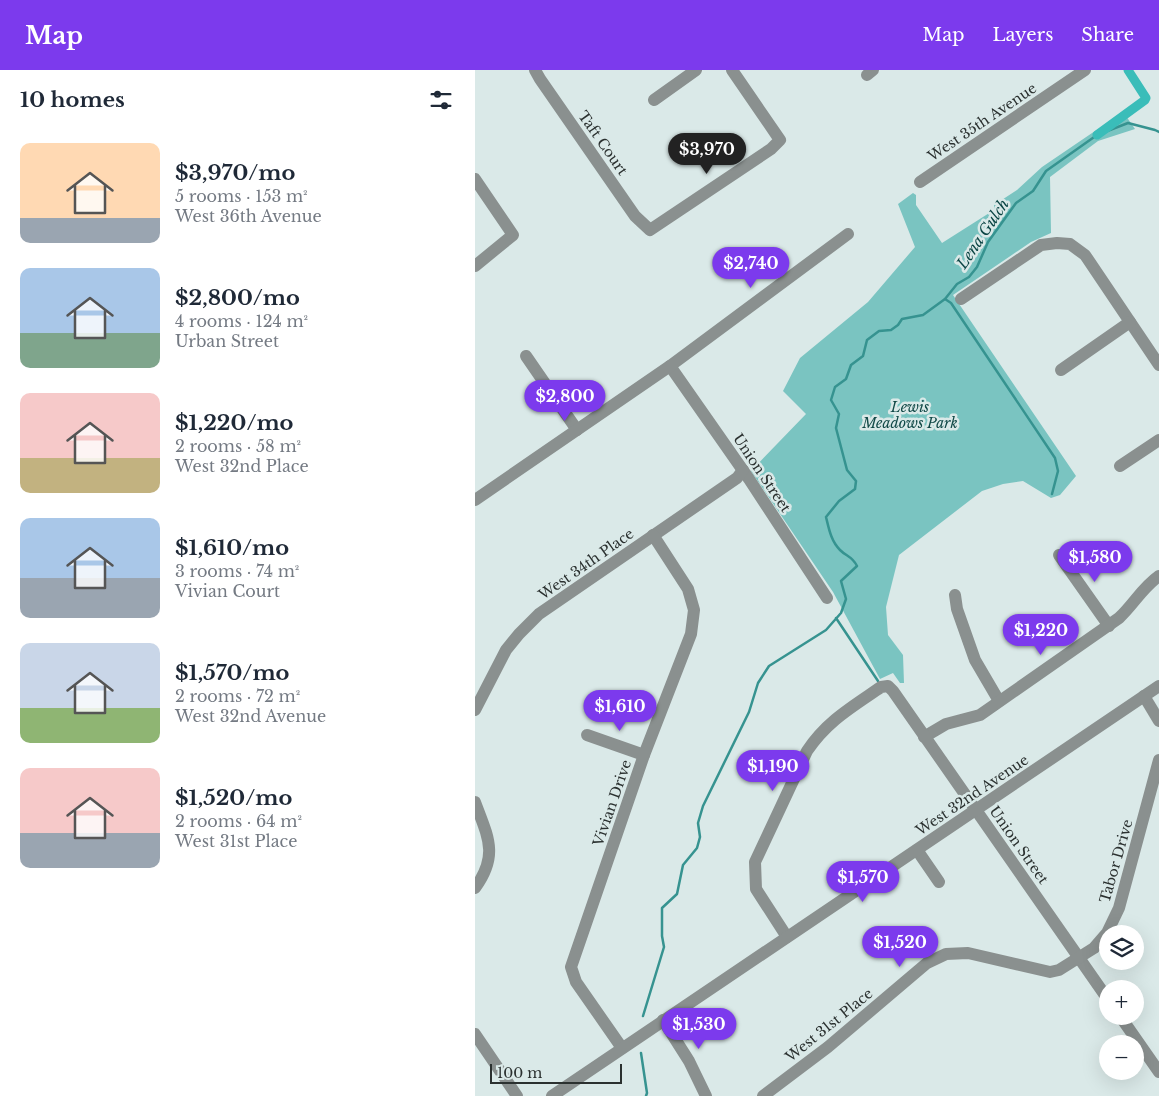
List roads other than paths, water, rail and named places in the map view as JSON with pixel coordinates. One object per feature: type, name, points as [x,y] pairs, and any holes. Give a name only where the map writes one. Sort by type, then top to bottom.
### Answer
[{"type":"street","name":"Taft Court","points":[[535,70],[635,216],[650,230],[771,149],[780,140],[732,70]]},
{"type":"street","points":[[654,100],[696,70]]},
{"type":"street","name":"West 35th Avenue","points":[[920,182],[1085,70]]},
{"type":"street","points":[[475,179],[513,235],[475,266]]},
{"type":"street","points":[[475,500],[670,366],[848,234]]},
{"type":"street","points":[[961,299],[1041,245],[1057,242],[1070,244],[1085,255],[1159,365]]},
{"type":"street","points":[[1061,370],[1129,322]]},
{"type":"street","points":[[526,356],[577,430]]},
{"type":"street","name":"Union Street","points":[[670,366],[743,470],[827,598]]},
{"type":"street","points":[[1120,466],[1159,440]]},
{"type":"street","name":"West 34th Place","points":[[475,710],[506,650],[539,614],[737,478],[743,470]]},
{"type":"street","name":"Vivian Drive","points":[[622,1048],[576,982],[571,967],[645,755],[691,634],[694,610],[688,589],[653,536]]},
{"type":"street","points":[[1059,555],[1109,626]]},
{"type":"street","points":[[924,737],[946,724],[979,715],[1109,626],[1131,606],[1144,588],[1159,576]]},
{"type":"street","points":[[955,595],[957,609],[975,660],[999,701]]},
{"type":"street","name":"Union Street","points":[[787,937],[756,889],[755,862],[807,751],[815,739],[834,719],[881,687],[887,686],[893,691],[977,810],[1099,987]]},
{"type":"street","name":"West 32nd Avenue","points":[[551,1096],[1159,686]]},
{"type":"street","points":[[1144,696],[1159,721]]},
{"type":"street","points":[[587,735],[645,755]]},
{"type":"street","name":"Tabor Drive","points":[[1079,958],[1094,948],[1107,933],[1119,908],[1159,760]]},
{"type":"street","points":[[475,802],[489,840],[489,864],[475,888]]},
{"type":"street","points":[[917,850],[939,882]]},
{"type":"street","name":"West 31st Place","points":[[763,1096],[828,1047],[927,963],[946,954],[968,953],[1050,972],[1059,970],[1079,958]]},
{"type":"street","points":[[663,1020],[689,1061],[707,1096]]},
{"type":"street","points":[[1126,1025],[1159,1072]]},
{"type":"street","points":[[475,1034],[517,1096]]},
{"type":"waterway","points":[[1097,135],[1146,98],[1128,70]]},
{"type":"waterway","name":"Lena Gulch","points":[[643,1016],[664,947],[662,908],[677,894],[683,865],[697,848],[700,837],[698,823],[703,806],[749,712],[758,683],[769,666],[826,630],[841,613],[846,599],[841,581],[857,566],[834,543],[826,517],[839,501],[855,489],[856,481],[847,470],[836,428],[839,414],[831,400],[835,387],[846,379],[851,365],[863,356],[867,340],[879,331],[891,330],[902,319],[923,315],[945,299],[957,284],[969,277],[977,267],[988,242],[1016,203],[1033,191],[1046,171],[1097,135],[1128,123],[1159,132]]},
{"type":"waterway","points":[[945,299],[951,303],[1055,458],[1058,471],[1052,494]]},
{"type":"waterway","points":[[836,618],[878,681]]},
{"type":"waterway","name":"Lena Gulch","points":[[641,1053],[646,1096]]},
{"type":"park label","name":"Lewis Meadows Park","points":[[910,416]]}]
